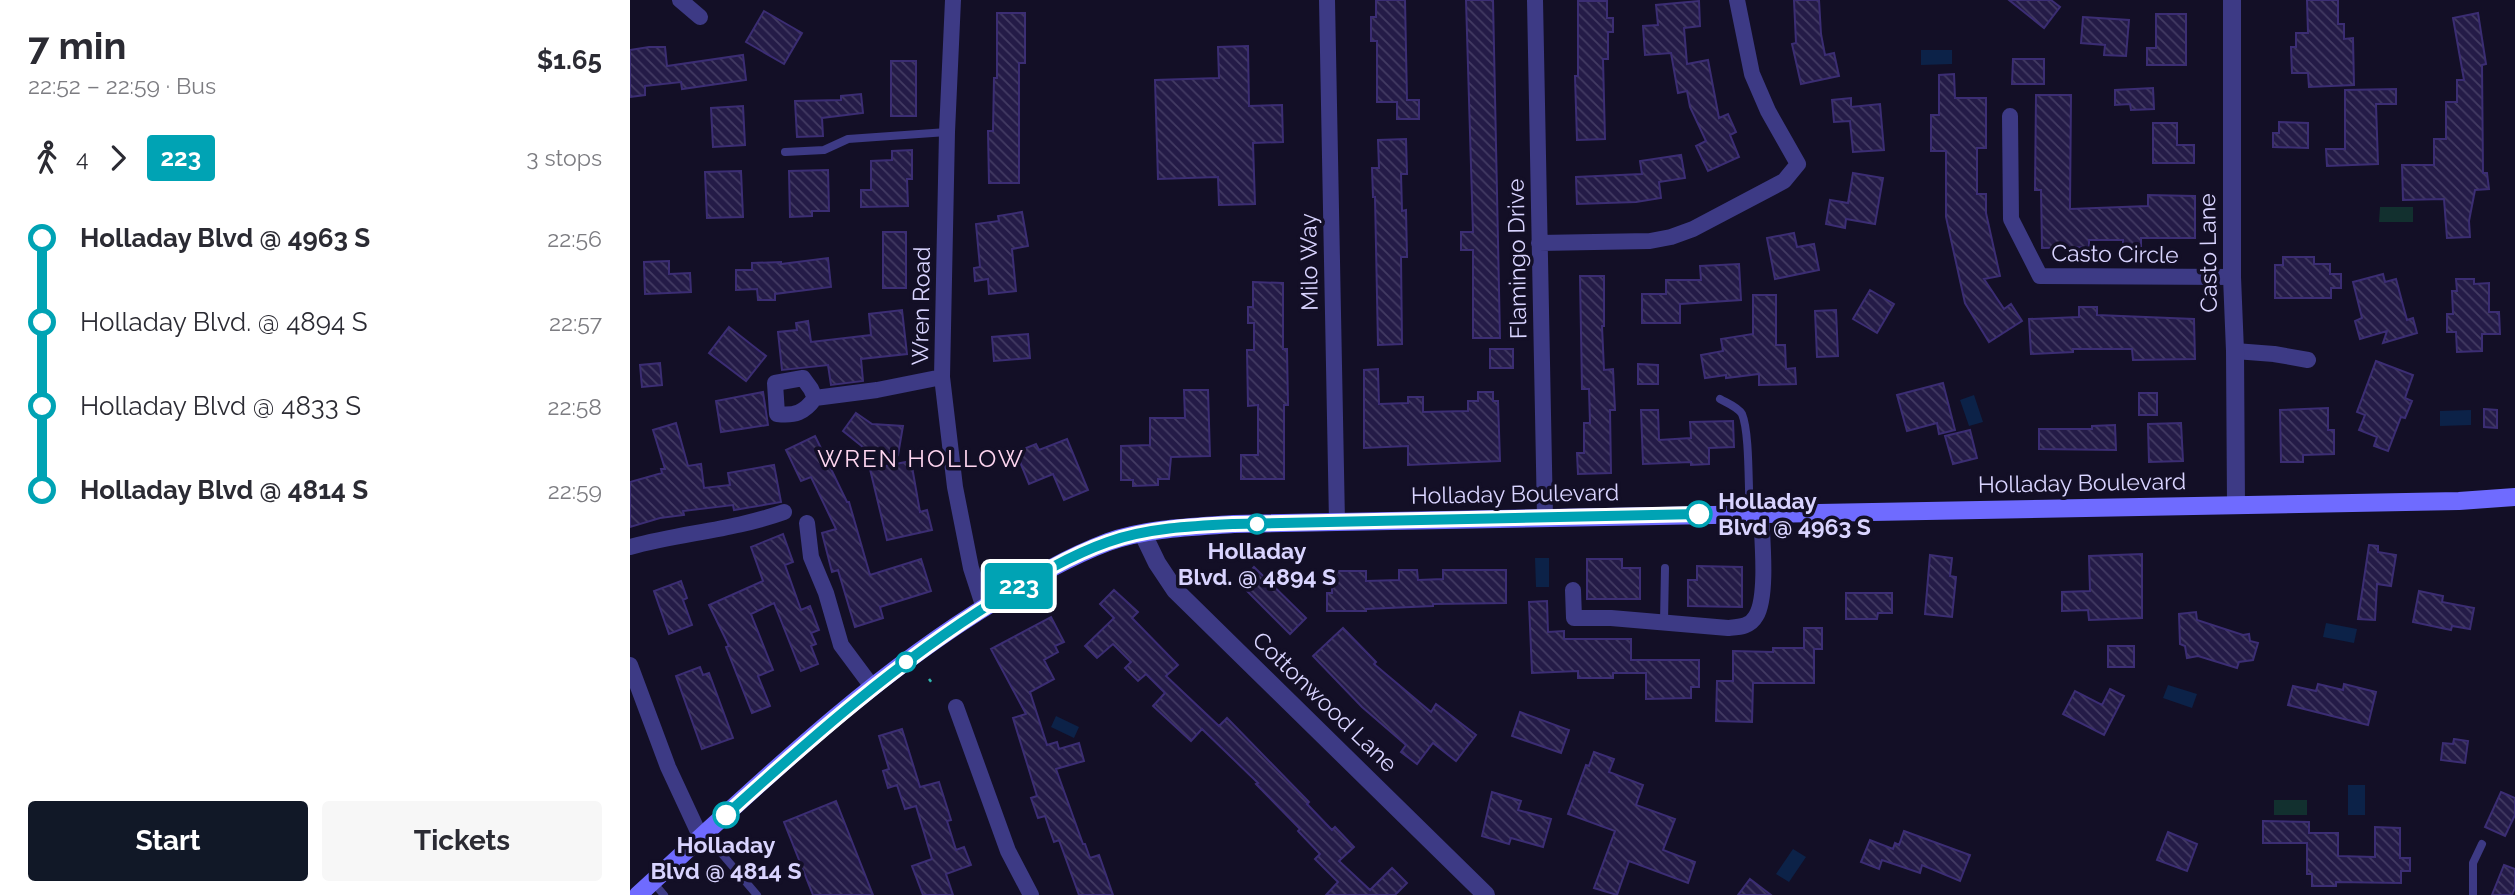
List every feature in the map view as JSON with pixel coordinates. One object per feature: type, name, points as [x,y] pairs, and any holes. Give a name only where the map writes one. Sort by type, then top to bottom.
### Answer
[{"type":"main road","name":"Holladay Boulevard","points":[[638,895],[659,888],[703,836],[809,740],[944,633],[1078,554],[1110,541],[1143,534],[1199,526],[1545,517],[2459,501],[2515,497]]},
{"type":"street","points":[[680,0],[700,17]]},
{"type":"street","name":"Wren Road","points":[[953,0],[947,132],[942,377],[955,487],[971,568],[984,608]]},
{"type":"street","name":"Milo Way","points":[[1327,0],[1337,523]]},
{"type":"street","name":"Flamingo Drive","points":[[1535,0],[1545,517]]},
{"type":"street","points":[[1539,243],[1650,241],[1671,237],[1693,229],[1784,181],[1798,164],[1768,111],[1752,74],[1737,0]]},
{"type":"street","name":"Casto Lane","points":[[2232,0],[2232,278],[2236,505]]},
{"type":"street","name":"Casto Circle","points":[[2010,116],[2011,219],[2040,276],[2232,278]]},
{"type":"street","points":[[2235,351],[2308,360]]},
{"type":"street","points":[[815,398],[877,390],[942,377]]},
{"type":"street","points":[[630,547],[741,524],[784,512]]},
{"type":"street","points":[[1573,590],[1574,618],[1745,627],[1756,618],[1762,603],[1756,513]]},
{"type":"street","points":[[807,523],[811,557],[826,593],[841,645],[873,688]]},
{"type":"street","name":"Cottonwood Lane","points":[[1143,534],[1157,563],[1175,590],[1486,895]]},
{"type":"street","points":[[630,666],[668,768],[703,836]]},
{"type":"street","points":[[956,707],[1008,851],[1031,895]]},
{"type":"lane","points":[[785,152],[824,150],[848,139],[947,132]]},
{"type":"lane","points":[[1720,399],[1735,407],[1742,415],[1756,513]]},
{"type":"lane","points":[[1664,622],[1665,568]]},
{"type":"lane","points":[[703,836],[757,895]]},
{"type":"lane","points":[[2473,895],[2473,863],[2482,844]]},
{"type":"green space","points":[[2380,207],[2413,207],[2413,222],[2379,222]]},
{"type":"green space","points":[[2274,800],[2307,800],[2307,815],[2274,815]]},
{"type":"water","points":[[1921,50],[1952,50],[1952,64],[1921,65]]},
{"type":"water","points":[[1974,395],[1983,422],[1969,426],[1960,400]]},
{"type":"water","points":[[2471,410],[2471,425],[2440,426],[2440,411]]},
{"type":"water","points":[[1535,558],[1549,558],[1549,587],[1536,587]]},
{"type":"water","points":[[2326,623],[2357,629],[2354,643],[2323,637]]},
{"type":"water","points":[[2168,685],[2197,694],[2192,708],[2163,698]]},
{"type":"water","points":[[1056,716],[1079,727],[1074,738],[1051,727]]},
{"type":"water","points":[[2348,785],[2365,785],[2365,815],[2348,815]]},
{"type":"water","points":[[1793,849],[1806,857],[1789,882],[1776,874]]},
{"type":"building","points":[[1376,0],[1405,0],[1407,100],[1419,100],[1419,119],[1397,119],[1397,102],[1377,102],[1377,41],[1371,41],[1371,17],[1376,17]]},
{"type":"building","points":[[1466,0],[1493,0],[1500,338],[1473,338],[1473,250],[1461,250],[1461,232],[1473,232]]},
{"type":"building","points":[[1794,0],[1819,0],[1825,55],[1834,53],[1839,76],[1801,84],[1792,44],[1796,43]]},
{"type":"building","points":[[2009,0],[2051,0],[2060,7],[2044,28]]},
{"type":"building","points":[[2307,0],[2338,0],[2338,24],[2344,24],[2344,39],[2353,38],[2354,85],[2309,87],[2308,73],[2292,73],[2291,47],[2296,47],[2296,33],[2308,33]]},
{"type":"building","points":[[1578,1],[1607,1],[1607,18],[1613,18],[1613,32],[1608,32],[1608,59],[1603,59],[1605,139],[1577,140],[1575,76],[1578,76]]},
{"type":"building","points":[[1699,1],[1700,26],[1684,28],[1687,64],[1708,60],[1719,118],[1728,114],[1736,132],[1730,135],[1739,157],[1708,171],[1696,146],[1706,141],[1690,107],[1687,91],[1678,93],[1671,53],[1645,55],[1643,26],[1658,25],[1656,5]]},
{"type":"building","points":[[764,11],[802,33],[784,64],[746,42]]},
{"type":"building","points":[[997,13],[1025,13],[1025,63],[1019,63],[1019,183],[989,183],[988,131],[993,131],[994,78],[997,78]]},
{"type":"building","points":[[2478,13],[2486,64],[2482,65],[2483,173],[2487,173],[2489,189],[2475,190],[2469,221],[2470,237],[2447,238],[2444,199],[2403,200],[2402,165],[2434,165],[2434,139],[2446,139],[2446,102],[2457,102],[2457,80],[2464,80],[2453,18]]},
{"type":"building","points":[[2156,14],[2186,14],[2186,65],[2147,65],[2147,48],[2156,48]]},
{"type":"building","points":[[2083,17],[2129,20],[2126,56],[2104,55],[2105,45],[2081,43]]},
{"type":"building","points":[[1248,46],[1249,106],[1282,105],[1283,142],[1253,143],[1255,204],[1219,205],[1218,177],[1158,179],[1155,80],[1219,78],[1218,47]]},
{"type":"building","points":[[665,47],[667,66],[743,55],[746,80],[682,89],[681,82],[645,86],[645,95],[630,97],[630,50]]},
{"type":"building","points":[[2013,59],[2044,59],[2044,84],[2012,84]]},
{"type":"building","points":[[891,61],[916,61],[916,116],[891,116]]},
{"type":"building","points":[[1954,74],[1955,98],[1986,98],[1986,148],[1977,148],[1977,194],[1986,194],[1986,213],[2000,276],[1984,279],[2004,309],[2011,304],[2022,321],[1989,342],[1965,303],[1946,217],[1946,151],[1931,151],[1931,115],[1939,115],[1939,75]]},
{"type":"building","points":[[2153,88],[2154,109],[2131,110],[2130,104],[2115,105],[2115,90]]},
{"type":"building","points":[[2396,89],[2396,104],[2376,104],[2378,164],[2327,166],[2326,149],[2345,149],[2345,90]]},
{"type":"building","points":[[861,94],[863,113],[822,118],[823,136],[797,137],[795,101],[841,100],[841,96]]},
{"type":"building","points":[[2036,95],[2071,95],[2070,209],[2148,206],[2148,195],[2195,196],[2195,238],[2141,238],[2141,247],[2123,247],[2123,240],[2089,240],[2089,247],[2042,248],[2041,190],[2035,190]]},
{"type":"building","points":[[1851,98],[1851,107],[1880,104],[1884,150],[1853,152],[1850,121],[1834,122],[1832,100]]},
{"type":"building","points":[[743,106],[745,145],[713,147],[711,108]]},
{"type":"building","points":[[2279,122],[2308,123],[2308,148],[2273,147],[2273,133],[2279,133]]},
{"type":"building","points":[[2153,123],[2177,123],[2177,145],[2194,145],[2194,163],[2153,163]]},
{"type":"building","points":[[1406,139],[1407,174],[1401,174],[1402,211],[1406,210],[1407,257],[1401,257],[1402,344],[1378,345],[1372,168],[1379,168],[1378,140]]},
{"type":"building","points":[[912,150],[912,179],[907,179],[908,206],[861,207],[861,190],[871,190],[871,161],[892,160],[892,151]]},
{"type":"building","points":[[1681,155],[1685,178],[1659,182],[1661,198],[1636,202],[1577,204],[1576,177],[1642,174],[1640,161]]},
{"type":"building","points":[[828,170],[829,211],[812,211],[812,216],[790,217],[789,171]]},
{"type":"building","points":[[741,171],[743,217],[707,218],[705,172]]},
{"type":"building","points":[[1853,173],[1883,178],[1875,224],[1846,219],[1845,228],[1826,224],[1830,200],[1848,203]]},
{"type":"building","points":[[1022,212],[1028,246],[1012,249],[1016,291],[989,294],[988,279],[975,281],[974,268],[980,267],[976,224],[999,221],[998,216]]},
{"type":"building","points":[[883,232],[906,232],[906,288],[883,288]]},
{"type":"building","points":[[1794,233],[1797,247],[1814,244],[1819,270],[1775,279],[1767,238]]},
{"type":"building","points":[[2283,257],[2314,257],[2314,264],[2330,264],[2330,274],[2341,274],[2341,288],[2331,288],[2331,298],[2275,298],[2275,265],[2283,265]]},
{"type":"building","points":[[828,258],[831,287],[775,294],[775,300],[758,300],[757,289],[736,290],[736,270],[752,270],[752,263],[781,264]]},
{"type":"building","points":[[669,261],[669,274],[690,273],[691,292],[645,294],[644,262]]},
{"type":"building","points":[[1739,264],[1741,300],[1680,304],[1680,323],[1642,323],[1642,294],[1666,294],[1666,280],[1701,280],[1700,266]]},
{"type":"building","points":[[2383,274],[2385,282],[2396,279],[2407,320],[2413,318],[2417,333],[2383,343],[2387,331],[2360,339],[2355,321],[2362,318],[2353,282]]},
{"type":"building","points":[[1580,276],[1604,276],[1604,370],[1613,369],[1615,410],[1610,410],[1611,473],[1578,474],[1577,453],[1584,453],[1584,423],[1590,423],[1589,389],[1582,389]]},
{"type":"building","points":[[2456,279],[2474,279],[2474,284],[2489,283],[2489,312],[2499,312],[2500,334],[2482,334],[2482,351],[2457,352],[2456,332],[2447,332],[2447,314],[2453,314],[2452,291],[2457,291]]},
{"type":"building","points":[[1253,282],[1283,283],[1283,349],[1287,349],[1288,405],[1284,405],[1284,479],[1241,479],[1241,455],[1258,455],[1258,405],[1248,406],[1247,350],[1254,350],[1254,323],[1248,323],[1248,307],[1253,307]]},
{"type":"building","points":[[1870,290],[1894,304],[1877,333],[1853,319]]},
{"type":"building","points":[[1753,295],[1776,295],[1776,345],[1785,345],[1786,369],[1795,368],[1796,384],[1759,385],[1759,374],[1705,378],[1701,355],[1723,351],[1721,339],[1753,334]]},
{"type":"building","points":[[2079,307],[2097,307],[2097,315],[2194,319],[2195,359],[2133,360],[2132,349],[2073,349],[2073,352],[2031,354],[2029,319],[2079,317]]},
{"type":"building","points":[[902,310],[907,354],[861,359],[863,381],[831,385],[828,365],[782,370],[778,332],[797,330],[796,323],[808,321],[811,342],[871,335],[869,314]]},
{"type":"building","points":[[1836,310],[1838,356],[1817,357],[1815,311]]},
{"type":"building","points":[[729,327],[766,356],[746,381],[709,353]]},
{"type":"building","points":[[1028,334],[1030,358],[994,361],[992,337]]},
{"type":"building","points":[[1490,349],[1513,349],[1513,368],[1490,368]]},
{"type":"building","points":[[2376,361],[2413,375],[2405,398],[2412,401],[2405,418],[2401,417],[2388,451],[2374,446],[2377,437],[2359,430],[2365,415],[2357,412]]},
{"type":"building","points":[[660,363],[662,385],[642,387],[640,365]]},
{"type":"building","points":[[1638,364],[1658,365],[1658,384],[1638,384]]},
{"type":"building","points":[[1378,369],[1379,404],[1408,403],[1408,397],[1423,397],[1423,412],[1468,411],[1468,401],[1478,401],[1478,392],[1493,392],[1493,401],[1498,401],[1500,461],[1408,465],[1408,446],[1364,448],[1364,370]]},
{"type":"building","points":[[1943,383],[1955,430],[1939,434],[1937,423],[1907,431],[1897,395]]},
{"type":"building","points":[[1184,390],[1208,390],[1210,456],[1171,457],[1169,479],[1158,479],[1158,485],[1133,486],[1133,480],[1121,480],[1121,446],[1150,445],[1150,418],[1185,418]]},
{"type":"building","points":[[763,392],[768,425],[721,432],[716,401]]},
{"type":"building","points":[[2139,393],[2157,393],[2157,415],[2139,415]]},
{"type":"building","points":[[2328,408],[2328,430],[2334,430],[2334,454],[2303,455],[2303,462],[2281,462],[2280,410]]},
{"type":"building","points":[[2484,409],[2497,410],[2497,428],[2484,427]]},
{"type":"building","points":[[1641,410],[1658,410],[1659,440],[1691,438],[1690,422],[1733,421],[1734,447],[1709,448],[1709,464],[1643,464]]},
{"type":"building","points":[[856,413],[872,424],[903,426],[898,455],[863,447],[843,431]]},
{"type":"building","points":[[676,423],[688,466],[701,464],[704,488],[730,485],[728,473],[774,465],[781,502],[734,510],[733,505],[683,511],[684,515],[660,518],[630,527],[630,482],[662,473],[661,469],[665,469],[653,430]]},
{"type":"building","points":[[2181,423],[2183,461],[2149,462],[2148,424]]},
{"type":"building","points":[[2115,425],[2116,450],[2039,449],[2039,429],[2092,429],[2092,426]]},
{"type":"building","points":[[1970,430],[1977,458],[1953,464],[1945,436]]},
{"type":"building","points":[[815,436],[849,502],[870,575],[921,559],[931,591],[880,607],[883,618],[855,627],[838,570],[832,572],[822,533],[836,529],[811,477],[801,481],[786,450]]},
{"type":"building","points":[[1067,439],[1088,490],[1064,500],[1053,474],[1029,484],[1016,452],[1036,444],[1039,450]]},
{"type":"building","points":[[911,461],[920,512],[927,510],[932,530],[887,540],[870,469]]},
{"type":"building","points":[[783,534],[793,562],[785,565],[801,610],[810,606],[819,630],[811,633],[816,644],[811,646],[818,664],[801,671],[774,603],[751,614],[773,670],[758,676],[770,706],[752,713],[726,647],[729,646],[709,605],[763,581],[751,547]]},
{"type":"building","points":[[2369,545],[2378,546],[2378,552],[2396,555],[2391,586],[2377,584],[2375,620],[2358,619]]},
{"type":"building","points":[[2142,554],[2142,618],[2089,620],[2088,610],[2062,611],[2062,592],[2090,591],[2089,556]]},
{"type":"building","points":[[1930,555],[1952,558],[1950,576],[1956,577],[1952,617],[1925,614]]},
{"type":"building","points":[[1587,559],[1622,559],[1622,568],[1640,568],[1640,599],[1587,599]]},
{"type":"building","points":[[1697,566],[1742,567],[1742,607],[1688,606],[1688,580],[1697,580]]},
{"type":"building","points":[[1254,567],[1306,618],[1290,634],[1239,583]]},
{"type":"building","points":[[1399,570],[1417,570],[1418,580],[1443,579],[1443,570],[1506,570],[1506,603],[1433,604],[1366,611],[1327,611],[1327,593],[1332,593],[1332,571],[1366,571],[1366,581],[1399,580]]},
{"type":"building","points":[[681,581],[687,598],[683,600],[692,625],[669,634],[654,591]]},
{"type":"building","points":[[1114,590],[1138,612],[1132,618],[1178,665],[1166,676],[1219,726],[1227,718],[1309,802],[1307,804],[1332,830],[1335,827],[1354,847],[1339,861],[1370,890],[1392,868],[1407,883],[1395,895],[1326,895],[1338,882],[1315,859],[1320,854],[1298,831],[1300,829],[1256,784],[1258,783],[1202,729],[1191,741],[1153,706],[1165,693],[1146,674],[1138,681],[1125,668],[1131,662],[1113,644],[1097,658],[1085,646],[1114,618],[1100,604]]},
{"type":"building","points":[[2419,591],[2443,596],[2442,602],[2474,608],[2470,629],[2452,626],[2451,630],[2413,622]]},
{"type":"building","points":[[1846,593],[1892,593],[1892,613],[1878,613],[1877,619],[1846,619]]},
{"type":"building","points":[[1547,601],[1548,632],[1564,631],[1564,639],[1631,639],[1631,660],[1699,660],[1699,687],[1691,687],[1691,698],[1646,699],[1646,673],[1613,673],[1613,678],[1578,678],[1578,671],[1532,673],[1529,602]]},
{"type":"building","points":[[2196,612],[2197,620],[2243,635],[2249,634],[2250,641],[2258,643],[2253,660],[2239,662],[2237,668],[2198,656],[2187,658],[2185,646],[2180,644],[2179,614]]},
{"type":"building","points":[[1051,617],[1064,642],[1055,646],[1058,652],[1044,660],[1054,679],[1030,692],[1047,745],[1057,742],[1059,749],[1079,743],[1084,761],[1056,769],[1083,844],[1090,858],[1099,855],[1113,895],[1079,895],[1059,840],[1054,842],[1045,816],[1038,818],[1031,798],[1037,796],[1013,718],[1026,714],[991,649]]},
{"type":"building","points":[[1343,628],[1376,662],[1374,664],[1431,712],[1436,704],[1476,735],[1456,761],[1433,743],[1417,764],[1401,752],[1406,745],[1362,707],[1313,656]]},
{"type":"building","points":[[1804,628],[1822,628],[1822,649],[1814,649],[1814,683],[1753,683],[1752,722],[1716,721],[1717,681],[1733,681],[1733,651],[1773,652],[1773,648],[1804,648]]},
{"type":"building","points":[[2108,646],[2134,646],[2134,667],[2108,667]]},
{"type":"building","points":[[700,667],[703,675],[709,673],[733,738],[702,749],[676,676]]},
{"type":"building","points":[[2318,684],[2343,690],[2344,684],[2376,692],[2368,725],[2288,705],[2293,686],[2316,691]]},
{"type":"building","points":[[2110,689],[2124,696],[2104,735],[2063,714],[2075,691],[2102,705]]},
{"type":"building","points":[[1520,712],[1569,730],[1561,753],[1512,736]]},
{"type":"building","points":[[902,729],[920,787],[939,782],[951,820],[947,821],[956,850],[964,847],[971,865],[946,874],[953,895],[923,895],[912,866],[932,859],[916,806],[905,809],[897,785],[888,788],[883,771],[889,769],[879,736]]},
{"type":"building","points":[[2454,739],[2468,741],[2465,763],[2441,760],[2443,743],[2453,744]]},
{"type":"building","points":[[1594,752],[1614,759],[1609,772],[1643,785],[1636,805],[1675,819],[1663,850],[1695,862],[1688,883],[1629,861],[1617,895],[1594,888],[1615,831],[1568,814],[1586,765],[1589,766]]},
{"type":"building","points":[[1492,792],[1521,801],[1518,810],[1551,819],[1543,847],[1511,838],[1509,844],[1482,836]]},
{"type":"building","points":[[2501,792],[2515,798],[2515,815],[2505,836],[2485,827]]},
{"type":"building","points":[[836,801],[873,895],[813,895],[784,822]]},
{"type":"building","points":[[2263,821],[2309,822],[2309,833],[2338,833],[2338,856],[2375,857],[2375,827],[2400,828],[2400,858],[2410,858],[2410,871],[2401,871],[2401,883],[2336,882],[2336,886],[2312,886],[2312,874],[2307,874],[2307,843],[2263,843]]},
{"type":"building","points":[[1904,831],[1970,855],[1960,881],[1922,865],[1920,873],[1882,860],[1879,869],[1861,862],[1870,840],[1893,849],[1895,843],[1899,845]]},
{"type":"building","points":[[2168,832],[2197,844],[2187,871],[2157,860]]},
{"type":"building","points":[[2504,865],[2515,869],[2515,888],[2512,895],[2492,895]]},
{"type":"building","points":[[1750,879],[1771,895],[1738,895]]},
{"type":"bus line","name":"223","points":[[726,815],[830,722],[921,649],[1017,587],[1078,554],[1110,541],[1165,530],[1234,524],[1699,514]]},
{"type":"place","name":"Holladay Blvd @ 4963 S","points":[[1699,514]]},
{"type":"place","name":"Holladay Blvd. @ 4894 S","points":[[1257,524]]},
{"type":"place","name":"Holladay Blvd @ 4814 S","points":[[726,815]]},
{"type":"district","name":"WREN HOLLOW","points":[[921,459]]}]
